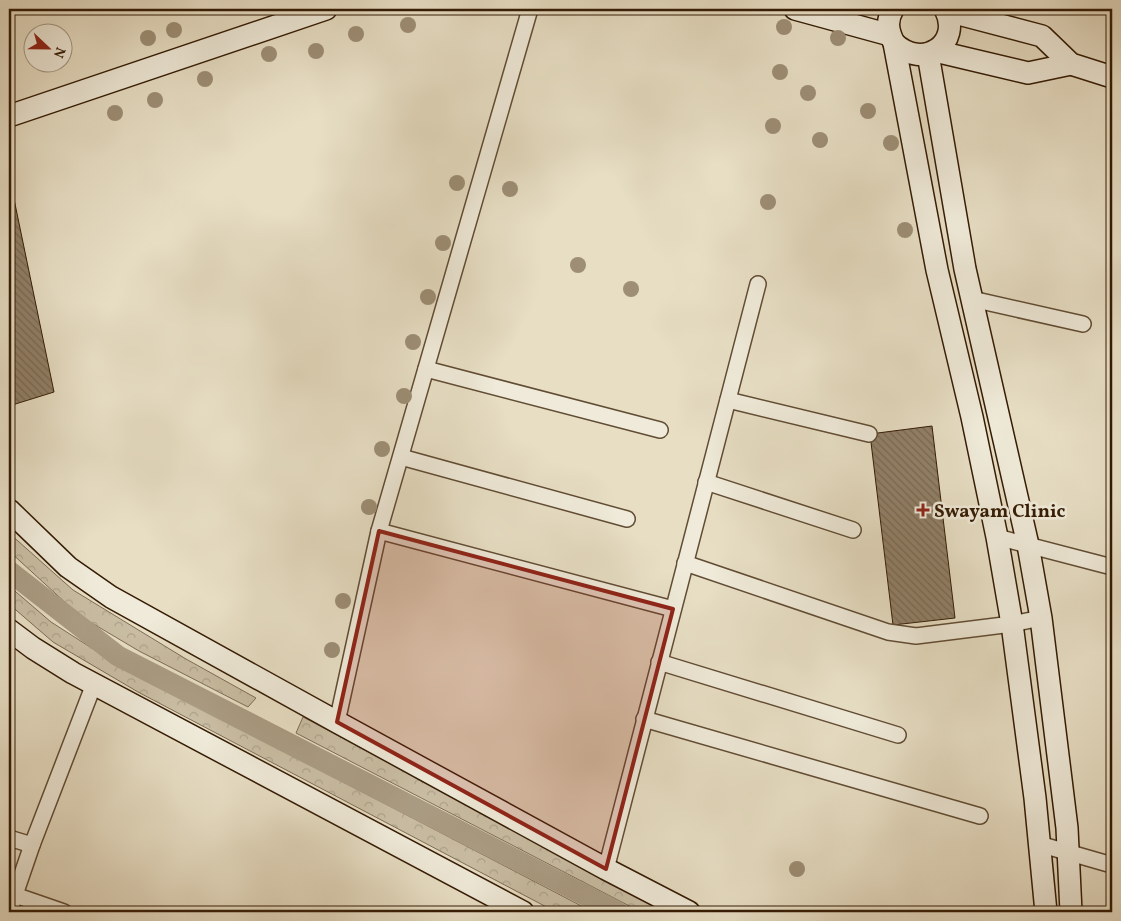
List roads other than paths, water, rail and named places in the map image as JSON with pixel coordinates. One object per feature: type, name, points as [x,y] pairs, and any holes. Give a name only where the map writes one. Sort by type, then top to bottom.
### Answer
[{"type":"street","points":[[9,116],[326,9]]},
{"type":"street","points":[[336,722],[380,531],[530,9]]},
{"type":"street","points":[[795,9],[892,39],[901,50],[919,56],[932,52],[942,45],[950,29],[950,20],[946,10]]},
{"type":"street","points":[[892,9],[888,25],[937,270],[972,417],[997,537],[1012,624],[1025,714],[1046,912]]},
{"type":"street","points":[[946,10],[1042,36],[1071,64],[1112,77]]},
{"type":"street","points":[[932,52],[1028,73],[1071,64]]},
{"type":"street","points":[[932,52],[966,269],[1028,545],[1041,618],[1067,828],[1071,912]]},
{"type":"street","points":[[937,270],[966,269]]},
{"type":"street","points":[[606,869],[758,284]]},
{"type":"street","points":[[972,299],[1083,324]]},
{"type":"street","points":[[426,369],[660,430]]},
{"type":"street","points":[[728,400],[869,434]]},
{"type":"street","points":[[972,417],[998,413]]},
{"type":"street","points":[[401,457],[627,519]]},
{"type":"street","points":[[706,482],[853,530]]},
{"type":"street","points":[[9,510],[68,567],[111,597],[336,722],[689,912]]},
{"type":"street","points":[[380,531],[673,609]]},
{"type":"street","points":[[997,537],[1112,567]]},
{"type":"street","points":[[685,563],[888,632],[916,636],[1012,624],[1041,618]]},
{"type":"street","points":[[9,630],[32,648],[94,684],[523,912]]},
{"type":"street","points":[[659,662],[898,734]]},
{"type":"street","points":[[9,912],[12,894],[94,684]]},
{"type":"street","points":[[1025,714],[1052,712]]},
{"type":"street","points":[[644,719],[980,816]]},
{"type":"street","points":[[9,838],[32,845]]},
{"type":"street","points":[[1039,844],[1112,865]]},
{"type":"street","points":[[12,894],[64,912]]},
{"type":"waterway","points":[[9,571],[118,656],[618,912]]},
{"type":"place","name":"Swayam Clinic","points":[[923,510]]}]
